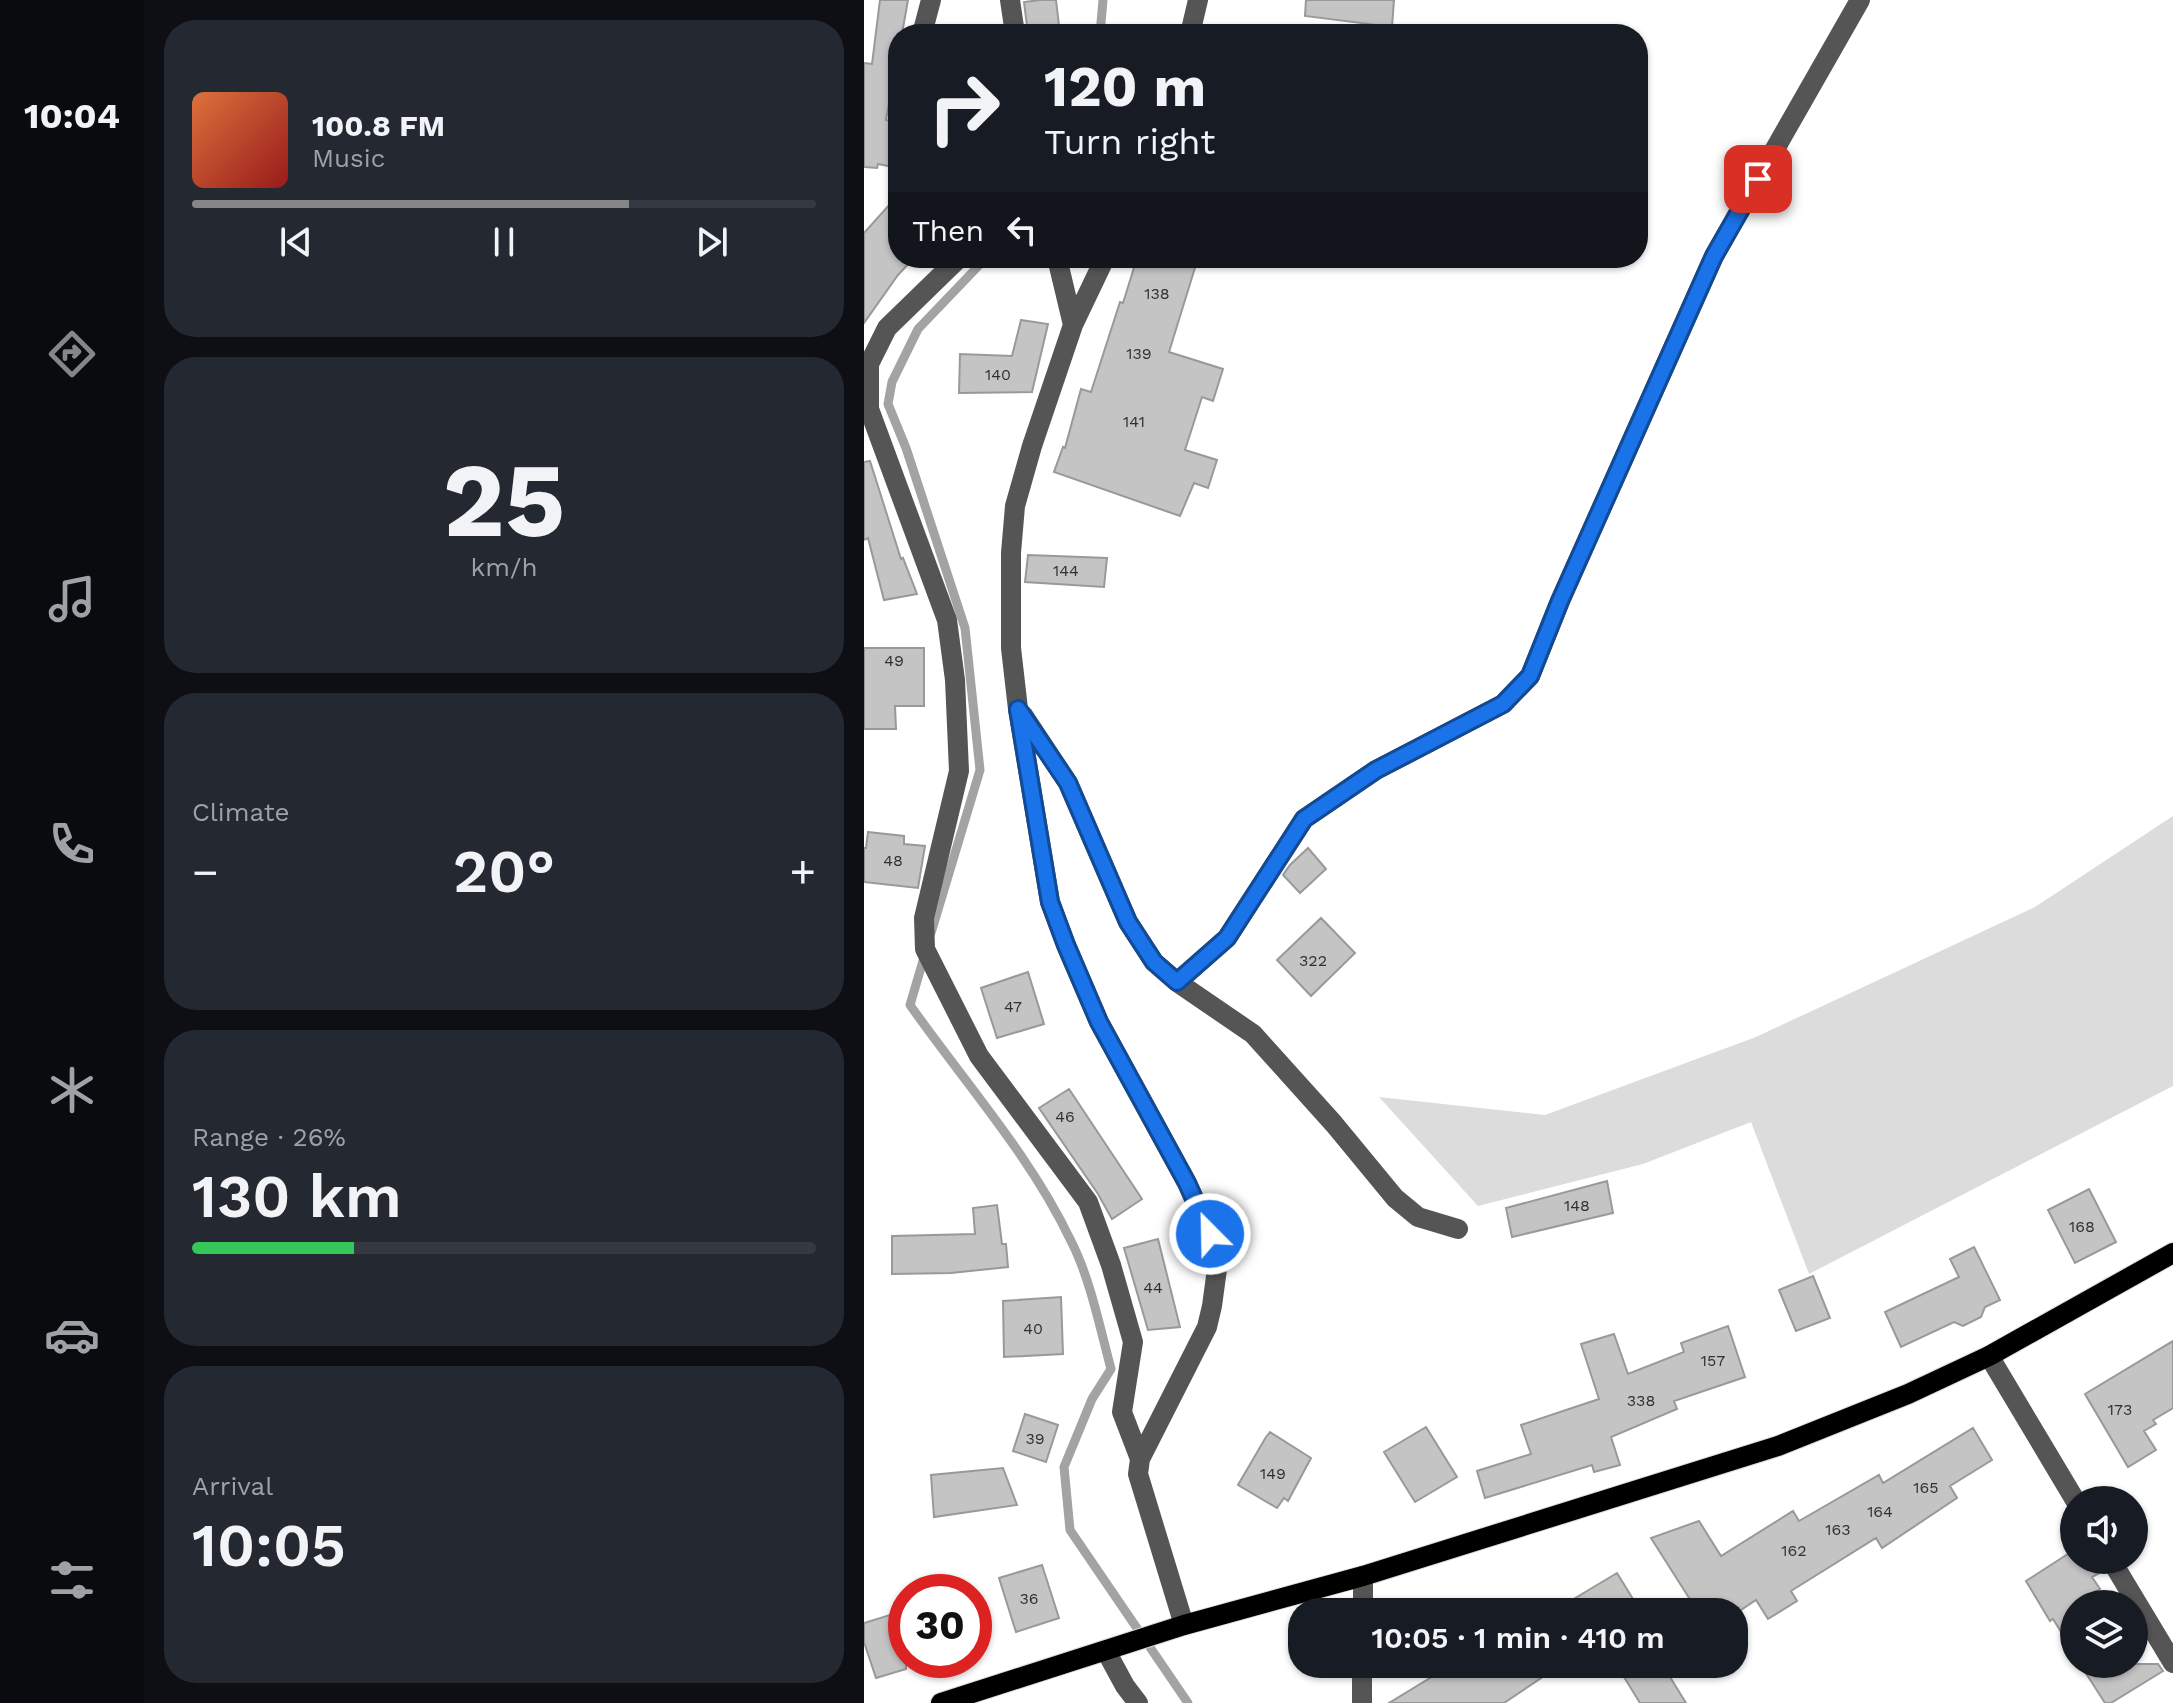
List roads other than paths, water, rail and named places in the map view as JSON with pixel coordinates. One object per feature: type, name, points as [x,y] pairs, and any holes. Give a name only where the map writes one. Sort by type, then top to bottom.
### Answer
[{"type":"main road","points":[[941,1703],[1175,1628],[1363,1576],[1778,1446],[1908,1394],[1989,1356],[2173,1253]]},
{"type":"street","points":[[925,24],[931,0]]},
{"type":"street","points":[[1010,0],[1014,24]]},
{"type":"street","points":[[1192,24],[1198,0]]},
{"type":"street","points":[[1177,982],[1227,938],[1304,819],[1376,770],[1503,704],[1530,676],[1560,601],[1714,256],[1860,0]]},
{"type":"street","points":[[949,268],[887,328],[869,364],[869,409],[947,620],[955,680],[959,771],[924,918],[925,949],[979,1056],[1088,1202],[1111,1265],[1133,1342],[1122,1412],[1140,1459]]},
{"type":"street","points":[[1059,268],[1073,325]]},
{"type":"street","points":[[1100,268],[1073,325],[1015,506],[1011,553],[1011,648],[1050,902],[1099,1022],[1187,1183],[1210,1234],[1217,1269],[1207,1327],[1140,1459],[1138,1474],[1175,1628]]},
{"type":"street","points":[[1018,709],[1068,783],[1128,922],[1154,962],[1177,982],[1253,1034],[1395,1198],[1418,1217],[1458,1229]]},
{"type":"street","points":[[1989,1356],[2067,1486]]},
{"type":"street","points":[[2119,1574],[2173,1663]]},
{"type":"street","points":[[1363,1576],[1363,1598]]},
{"type":"street","points":[[1106,1651],[1138,1703]]},
{"type":"street","points":[[1362,1678],[1362,1703]]},
{"type":"waterway","points":[[1101,24],[1103,0]]},
{"type":"waterway","points":[[931,933],[980,770],[965,628],[906,448],[888,404],[892,382],[918,329],[976,268]]},
{"type":"waterway","points":[[925,954],[910,1005],[1017,1149],[1055,1209],[1084,1271],[1111,1369],[1092,1399],[1064,1467],[1070,1530],[1188,1703]]}]
